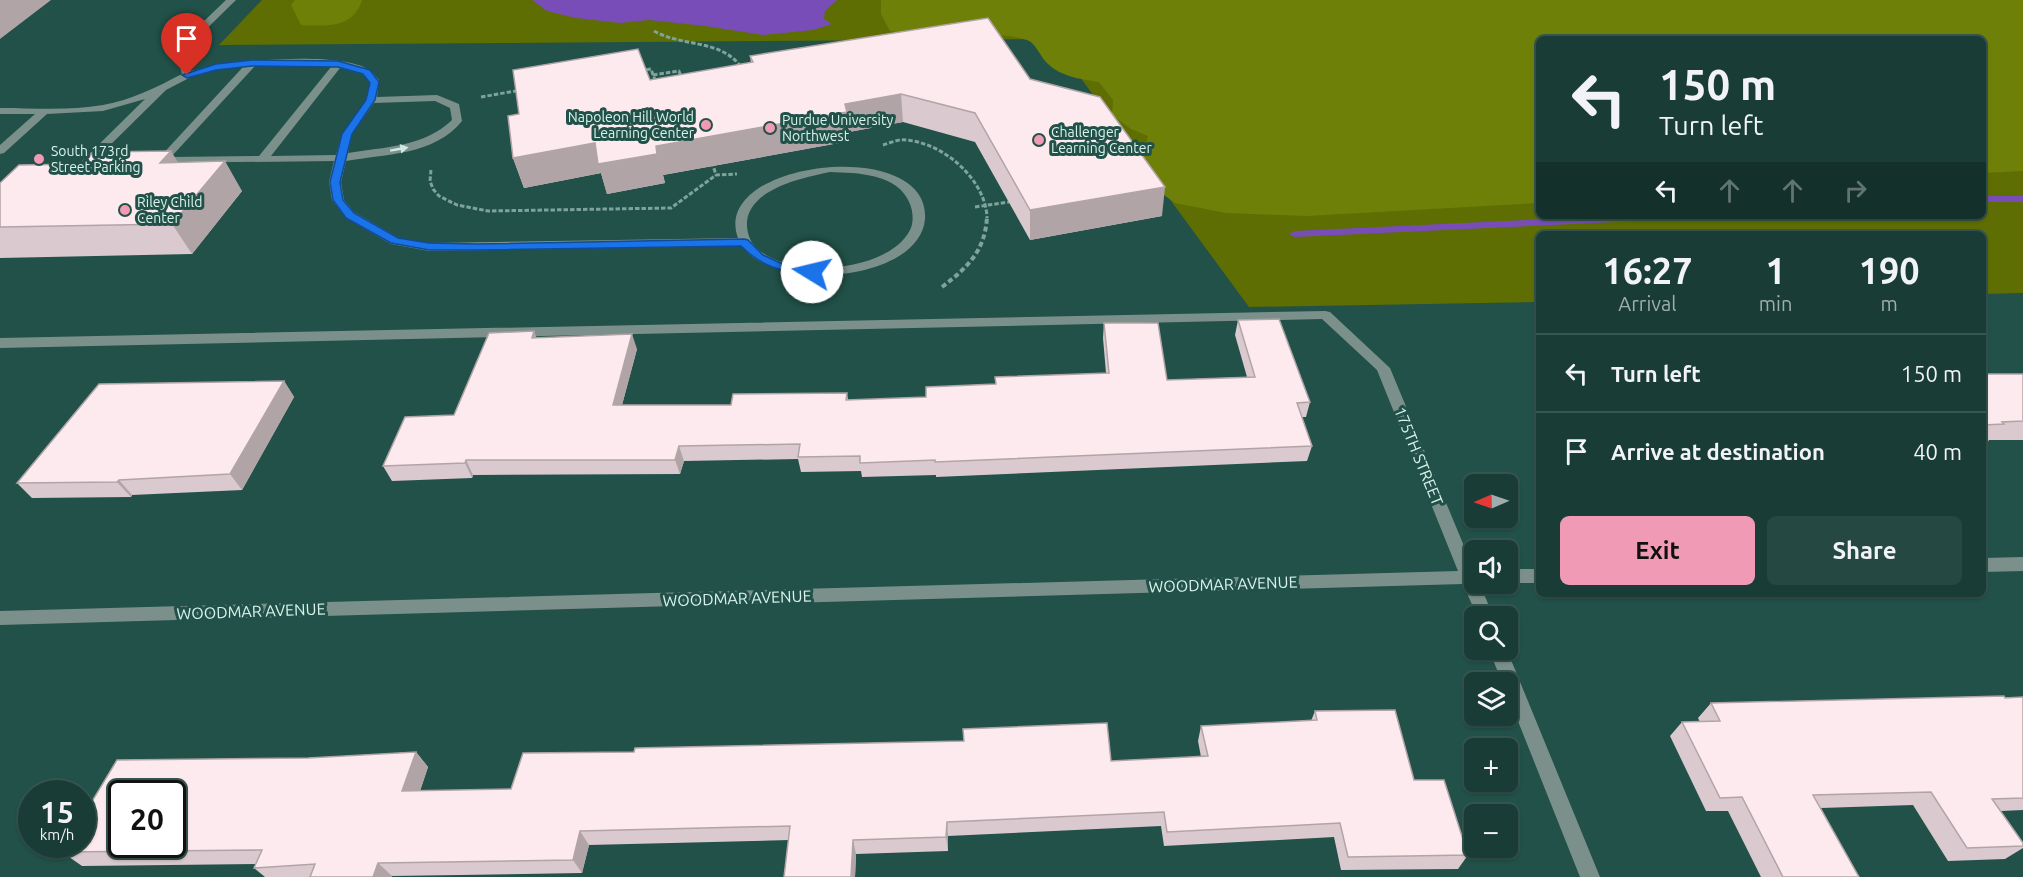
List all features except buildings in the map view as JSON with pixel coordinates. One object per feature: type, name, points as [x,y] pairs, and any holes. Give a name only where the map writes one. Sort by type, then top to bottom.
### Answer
[{"type":"street","points":[[187,75],[180,49],[231,0]]},
{"type":"street","points":[[252,63],[156,161],[341,158],[400,150],[424,144],[443,135],[457,121],[455,106],[437,98],[371,100]]},
{"type":"street","points":[[0,111],[91,110],[122,103],[162,88],[187,75],[216,67],[252,63],[338,64],[366,72],[375,82],[371,100],[347,134],[335,182],[338,200],[350,215],[395,241],[429,247],[744,242],[759,257],[782,268],[812,272],[844,271],[873,263],[898,250],[914,234],[920,216],[916,199],[903,185],[882,175],[857,169],[830,169],[802,173],[778,182],[758,194],[745,209],[740,226],[744,242]]},
{"type":"street","points":[[262,159],[338,64]]},
{"type":"street","points":[[108,161],[87,162],[162,88]]},
{"type":"street","points":[[0,151],[46,110]]},
{"type":"street","name":"175TH STREET","points":[[0,343],[1325,315],[1383,369],[1464,558]]},
{"type":"street","points":[[1986,565],[2023,564]]},
{"type":"street","points":[[1518,576],[1536,576]]},
{"type":"street","name":"WOODMAR AVENUE","points":[[0,618],[1464,577]]},
{"type":"street","points":[[1502,660],[1590,877]]},
{"type":"path","points":[[654,31],[671,40],[710,46],[729,54],[740,64],[742,73]]},
{"type":"path","points":[[640,71],[651,69],[657,85]]},
{"type":"path","points":[[653,75],[680,71],[683,81]]},
{"type":"path","points":[[447,102],[527,89]]},
{"type":"path","points":[[433,163],[429,176],[431,189],[462,208],[488,211],[671,208],[716,175]]},
{"type":"path","points":[[975,207],[1009,202]]},
{"type":"green space","points":[[262,0],[2023,0],[2023,293],[1986,294],[1986,231],[1536,231],[1536,302],[1249,307],[1052,39],[219,45]]},
{"type":"green space","points":[[295,0],[362,0],[358,9],[345,21],[320,26],[301,25],[291,5]]},
{"type":"green space","points":[[881,0],[2023,0],[2023,171],[1986,173],[1986,36],[1536,36],[1536,203],[1307,216],[1226,213],[1175,203],[1145,181],[1141,165],[1148,136],[1131,129],[1112,115],[1113,100],[1099,82],[1059,72],[1048,64],[1033,44],[1027,40],[1010,36],[924,35],[890,31],[881,14]]},
{"type":"shaded area","points":[[532,0],[837,0],[825,11],[824,19],[832,24],[813,30],[763,35],[649,20],[620,23],[576,18],[547,11]]},
{"type":"waterway","points":[[1986,199],[2023,199]]},
{"type":"waterway","points":[[1295,234],[1615,219]]},
{"type":"place","name":"Napoleon Hill World Learning Center","points":[[706,125]]},
{"type":"place","name":"Purdue University Northwest","points":[[770,128]]},
{"type":"place","name":"Challenger Learning Center","points":[[1039,140]]},
{"type":"place","name":"South 173rd Street Parking","points":[[39,159]]},
{"type":"place","name":"Riley Child Center","points":[[125,210]]},
{"type":"route","points":[[187,75],[216,67],[252,63],[338,64],[366,72],[375,82],[371,100],[347,134],[335,182],[338,200],[350,215],[395,241],[429,247],[744,242],[759,257],[782,268],[812,272]]}]
